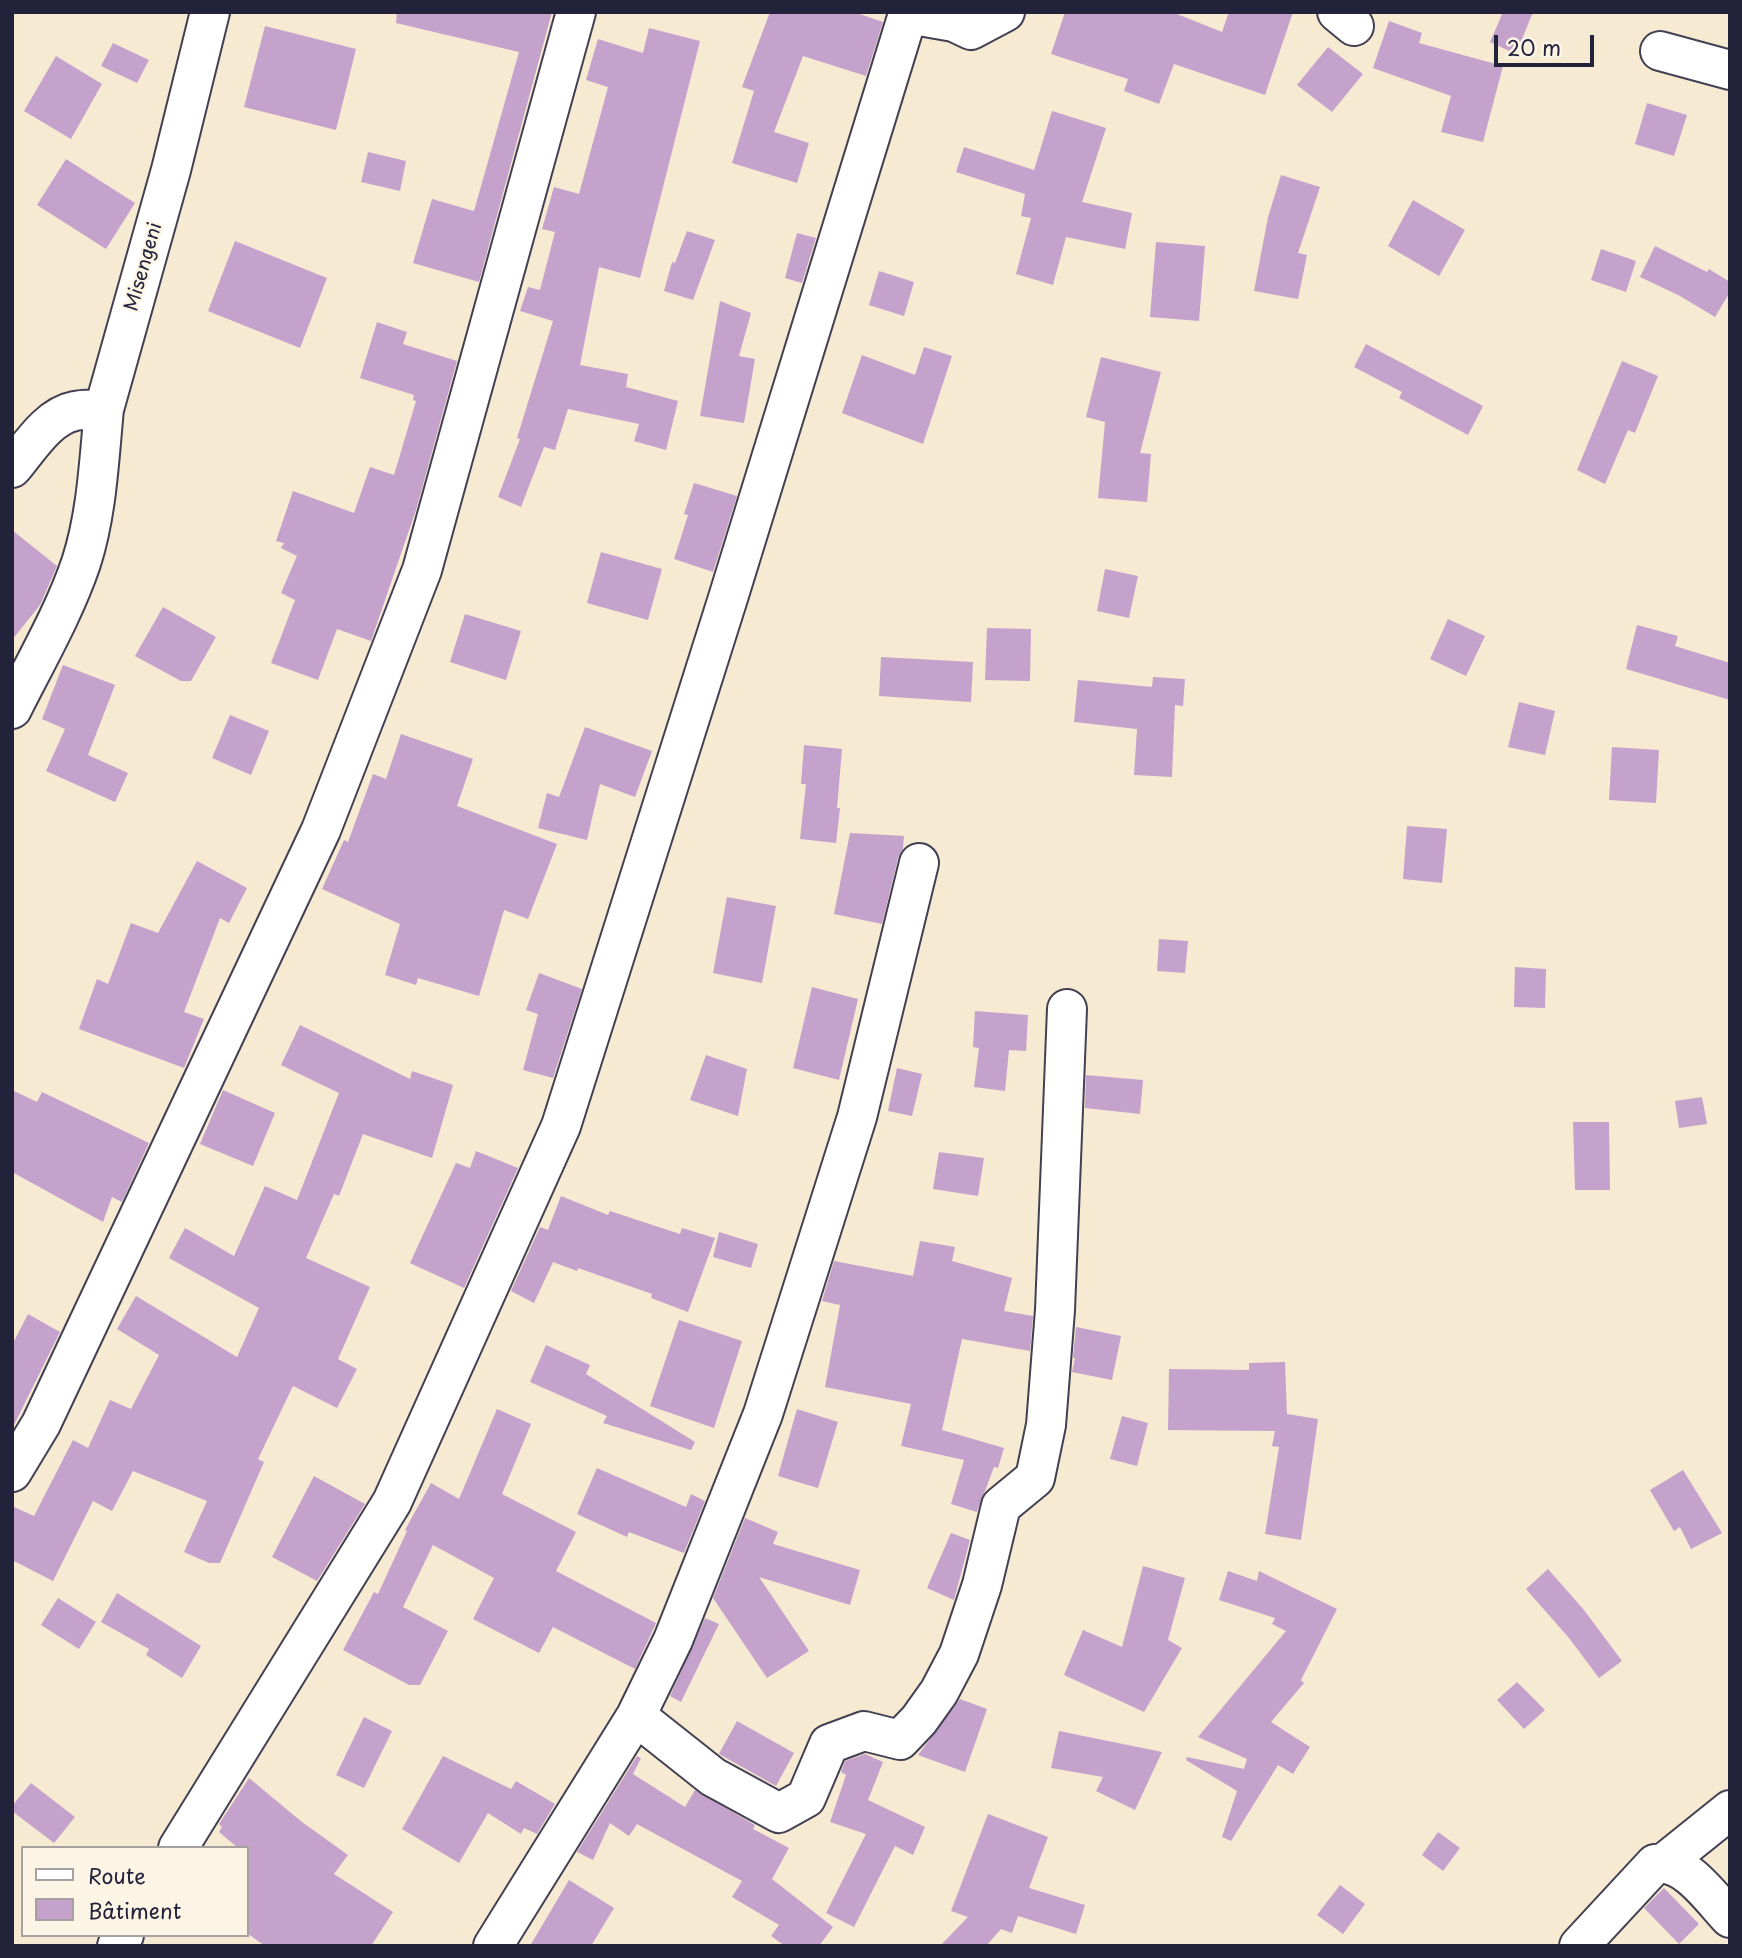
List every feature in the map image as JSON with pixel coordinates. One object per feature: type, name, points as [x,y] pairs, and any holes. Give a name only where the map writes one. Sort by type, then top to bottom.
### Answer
[{"type":"street","name":"Misengeni","points":[[12,709],[81,563],[93,508],[104,409],[171,170],[210,12]]},
{"type":"street","points":[[12,1472],[41,1424],[321,830],[397,635],[422,570],[576,12]]},
{"type":"street","points":[[179,1846],[392,1502],[561,1126],[723,611],[905,13],[954,22],[971,30],[1005,12]]},
{"type":"street","points":[[1660,51],[1730,70]]},
{"type":"street","points":[[12,468],[62,415],[104,409]]},
{"type":"street","points":[[493,1946],[636,1716],[673,1640],[763,1414],[857,1116],[919,863]]},
{"type":"street","points":[[636,1716],[713,1777],[779,1814],[806,1798],[829,1744],[864,1731],[900,1740],[919,1720],[939,1692],[959,1654],[978,1597],[1001,1506],[1035,1478],[1046,1425],[1055,1310],[1067,1009]]},
{"type":"street","points":[[1664,1863],[1730,1810]]},
{"type":"street","points":[[1579,1946],[1655,1864],[1664,1863],[1683,1869],[1730,1918]]},
{"type":"building","points":[[397,12],[552,12],[479,282],[413,263],[432,199],[474,211],[519,52],[396,23]]},
{"type":"building","points":[[770,12],[854,12],[883,22],[866,76],[803,56],[774,132],[809,143],[797,183],[732,163],[754,91],[742,87]]},
{"type":"building","points":[[1065,12],[1172,12],[1222,32],[1229,12],[1293,12],[1265,95],[1174,64],[1159,104],[1124,91],[1128,79],[1051,54]]},
{"type":"building","points":[[1503,12],[1533,12],[1516,54],[1490,42]]},
{"type":"building","points":[[1389,21],[1422,33],[1419,43],[1503,66],[1483,142],[1441,132],[1451,96],[1373,68]]},
{"type":"building","points":[[265,26],[356,49],[336,130],[244,107]]},
{"type":"building","points":[[649,28],[700,41],[640,278],[599,267],[580,365],[628,374],[626,387],[678,401],[666,450],[634,441],[639,424],[568,409],[555,450],[544,447],[521,507],[498,497],[520,439],[517,438],[553,321],[520,311],[528,287],[540,290],[555,232],[542,229],[554,187],[579,194],[608,87],[586,80],[598,39],[643,53]]},
{"type":"building","points":[[113,43],[149,60],[137,83],[101,66]]},
{"type":"building","points":[[1328,47],[1363,74],[1332,112],[1297,85]]},
{"type":"building","points":[[56,56],[102,84],[71,139],[24,111]]},
{"type":"building","points":[[1647,103],[1687,115],[1674,156],[1635,144]]},
{"type":"building","points":[[1052,111],[1106,128],[1082,202],[1132,213],[1125,249],[1066,237],[1053,285],[1016,274],[1031,218],[1021,216],[1025,194],[956,172],[964,147],[1034,170]]},
{"type":"building","points":[[368,152],[406,161],[400,191],[361,182]]},
{"type":"building","points":[[66,159],[135,203],[106,249],[37,205]]},
{"type":"building","points":[[1281,175],[1320,187],[1298,253],[1307,255],[1298,299],[1254,291],[1268,217]]},
{"type":"building","points":[[1413,200],[1465,230],[1439,276],[1388,246]]},
{"type":"building","points":[[687,231],[715,240],[693,300],[664,291],[672,262],[675,263]]},
{"type":"building","points":[[797,233],[816,238],[802,283],[785,278]]},
{"type":"building","points":[[235,241],[327,278],[300,348],[208,311]]},
{"type":"building","points":[[1156,242],[1205,246],[1199,321],[1150,317]]},
{"type":"building","points":[[1655,246],[1707,272],[1709,269],[1730,282],[1730,292],[1715,317],[1640,277]]},
{"type":"building","points":[[1601,249],[1636,261],[1626,292],[1591,280]]},
{"type":"building","points":[[879,271],[914,282],[904,316],[869,305]]},
{"type":"building","points":[[720,301],[751,313],[739,356],[755,359],[744,423],[700,416]]},
{"type":"building","points":[[377,322],[407,332],[403,344],[457,361],[416,510],[371,641],[337,629],[318,680],[271,663],[295,600],[281,593],[297,556],[281,548],[284,543],[276,541],[293,491],[354,513],[370,467],[394,475],[416,401],[413,400],[414,395],[360,378]]},
{"type":"building","points":[[1366,344],[1483,406],[1468,435],[1399,398],[1402,392],[1354,367]]},
{"type":"building","points":[[924,347],[952,356],[923,444],[842,413],[862,355],[915,375]]},
{"type":"building","points":[[1101,357],[1161,372],[1140,453],[1151,454],[1147,502],[1098,498],[1105,422],[1086,417]]},
{"type":"building","points":[[1622,361],[1658,376],[1635,433],[1628,430],[1605,484],[1577,470]]},
{"type":"building","points":[[694,483],[737,496],[713,572],[674,559],[688,515],[684,514]]},
{"type":"building","points":[[12,530],[57,566],[40,605],[12,640]]},
{"type":"building","points":[[601,552],[662,569],[648,620],[587,603]]},
{"type":"building","points":[[1105,569],[1138,576],[1129,618],[1097,611]]},
{"type":"building","points":[[163,607],[216,637],[191,681],[181,681],[135,656]]},
{"type":"building","points":[[465,614],[521,631],[506,680],[450,662]]},
{"type":"building","points":[[1448,619],[1485,636],[1466,676],[1430,659]]},
{"type":"building","points":[[1637,625],[1678,636],[1675,646],[1730,663],[1730,700],[1626,669]]},
{"type":"building","points":[[987,628],[1031,629],[1030,681],[985,680]]},
{"type":"building","points":[[881,657],[973,662],[971,702],[879,696]]},
{"type":"building","points":[[63,665],[115,685],[88,755],[128,773],[115,802],[46,771],[65,729],[42,719]]},
{"type":"building","points":[[1153,677],[1185,679],[1183,706],[1175,705],[1172,777],[1134,775],[1137,729],[1074,722],[1078,680],[1152,687]]},
{"type":"building","points":[[1519,702],[1555,711],[1545,755],[1508,747]]},
{"type":"building","points":[[230,715],[269,731],[251,775],[212,758]]},
{"type":"building","points":[[585,727],[652,751],[635,797],[600,784],[587,840],[538,828],[547,793],[559,797]]},
{"type":"building","points":[[401,734],[473,759],[457,806],[557,844],[528,919],[504,910],[479,996],[418,978],[416,985],[385,975],[400,924],[322,889],[344,840],[348,842],[373,774],[386,779]]},
{"type":"building","points":[[804,745],[842,749],[836,843],[800,839],[806,784],[801,784]]},
{"type":"building","points":[[1612,747],[1659,750],[1656,803],[1609,800]]},
{"type":"building","points":[[1407,826],[1447,829],[1442,883],[1403,879]]},
{"type":"building","points":[[850,833],[904,836],[882,924],[834,914]]},
{"type":"building","points":[[197,861],[247,888],[229,923],[220,918],[184,1012],[204,1019],[184,1068],[79,1029],[97,979],[108,984],[131,923],[158,933]]},
{"type":"building","points":[[727,897],[776,906],[762,983],[713,973]]},
{"type":"building","points":[[1159,939],[1188,941],[1185,973],[1157,971]]},
{"type":"building","points":[[1515,967],[1546,969],[1545,1008],[1514,1007]]},
{"type":"building","points":[[539,973],[582,989],[553,1078],[523,1070],[538,1014],[526,1010]]},
{"type":"building","points":[[812,987],[858,999],[839,1080],[793,1068]]},
{"type":"building","points":[[975,1011],[1028,1015],[1026,1051],[1009,1050],[1005,1091],[974,1087],[979,1048],[973,1047]]},
{"type":"building","points":[[300,1025],[410,1079],[412,1071],[453,1085],[432,1158],[363,1134],[339,1196],[334,1194],[306,1258],[370,1287],[338,1359],[357,1369],[337,1408],[293,1386],[258,1459],[264,1462],[220,1563],[209,1563],[184,1552],[207,1501],[133,1471],[112,1511],[93,1501],[53,1581],[12,1560],[12,1506],[34,1516],[73,1440],[88,1448],[110,1400],[131,1409],[159,1355],[117,1329],[136,1296],[237,1357],[259,1308],[169,1258],[185,1228],[234,1256],[265,1186],[297,1200],[339,1093],[281,1065]]},
{"type":"building","points":[[706,1055],[747,1069],[738,1116],[690,1100]]},
{"type":"building","points":[[897,1068],[922,1074],[912,1116],[888,1111]]},
{"type":"building","points":[[1086,1075],[1143,1080],[1140,1114],[1085,1108]]},
{"type":"building","points":[[12,1090],[37,1102],[42,1092],[149,1143],[122,1202],[112,1197],[103,1222],[12,1172]]},
{"type":"building","points":[[223,1090],[275,1113],[253,1166],[200,1144]]},
{"type":"building","points":[[1702,1097],[1707,1124],[1679,1128],[1675,1101]]},
{"type":"building","points":[[1573,1122],[1609,1122],[1610,1190],[1575,1190]]},
{"type":"building","points":[[476,1151],[518,1168],[464,1288],[410,1263],[456,1163],[470,1168]]},
{"type":"building","points":[[939,1152],[984,1158],[978,1196],[933,1189]]},
{"type":"building","points":[[561,1196],[608,1215],[610,1211],[680,1234],[682,1228],[715,1238],[688,1312],[651,1298],[652,1294],[553,1262],[534,1303],[511,1291],[540,1227],[548,1230]]},
{"type":"building","points":[[719,1232],[758,1244],[751,1268],[713,1257]]},
{"type":"building","points":[[920,1241],[955,1247],[952,1261],[1012,1278],[1004,1311],[1033,1316],[1030,1351],[962,1339],[942,1430],[1004,1448],[998,1468],[994,1467],[977,1512],[951,1504],[964,1460],[901,1446],[911,1404],[825,1387],[840,1305],[822,1301],[834,1261],[913,1276]]},
{"type":"building","points":[[28,1314],[60,1332],[12,1429],[12,1345]]},
{"type":"building","points":[[679,1320],[742,1341],[714,1428],[650,1406]]},
{"type":"building","points":[[1076,1327],[1121,1336],[1112,1380],[1072,1372]]},
{"type":"building","points":[[546,1345],[590,1365],[586,1374],[695,1442],[691,1450],[603,1423],[607,1416],[530,1382]]},
{"type":"building","points":[[1285,1362],[1287,1414],[1318,1419],[1301,1540],[1265,1534],[1279,1447],[1272,1446],[1275,1431],[1168,1430],[1169,1369],[1249,1370],[1249,1363]]},
{"type":"building","points":[[497,1409],[531,1424],[502,1494],[576,1532],[556,1571],[656,1623],[635,1669],[553,1627],[539,1653],[473,1619],[494,1578],[433,1545],[403,1607],[448,1631],[420,1685],[409,1685],[343,1650],[374,1592],[378,1594],[407,1531],[405,1530],[431,1483],[459,1499]]},
{"type":"building","points":[[797,1409],[838,1422],[818,1488],[778,1476]]},
{"type":"building","points":[[1122,1416],[1148,1423],[1137,1466],[1110,1459]]},
{"type":"building","points":[[597,1468],[686,1507],[691,1494],[705,1501],[684,1553],[629,1532],[627,1537],[577,1514]]},
{"type":"building","points":[[1683,1470],[1722,1533],[1691,1549],[1680,1527],[1674,1531],[1650,1490]]},
{"type":"building","points":[[314,1476],[365,1504],[317,1581],[272,1557]]},
{"type":"building","points":[[745,1518],[778,1532],[773,1544],[860,1570],[850,1605],[759,1577],[809,1651],[767,1678],[713,1598]]},
{"type":"building","points":[[951,1533],[970,1540],[954,1600],[927,1588]]},
{"type":"building","points":[[1143,1566],[1185,1578],[1168,1640],[1182,1648],[1144,1712],[1064,1675],[1083,1630],[1122,1647]]},
{"type":"building","points":[[1548,1569],[1584,1610],[1622,1661],[1599,1678],[1569,1638],[1526,1589]]},
{"type":"building","points":[[1228,1571],[1257,1581],[1259,1571],[1337,1609],[1301,1680],[1304,1683],[1271,1722],[1310,1747],[1293,1774],[1278,1765],[1231,1841],[1222,1837],[1237,1791],[1186,1760],[1187,1757],[1244,1769],[1247,1759],[1198,1737],[1286,1631],[1272,1624],[1275,1618],[1219,1600]]},
{"type":"building","points":[[117,1593],[201,1646],[182,1678],[146,1655],[149,1649],[101,1622]]},
{"type":"building","points":[[58,1598],[96,1622],[79,1649],[41,1625]]},
{"type":"building","points":[[705,1618],[719,1624],[681,1702],[670,1696]]},
{"type":"building","points":[[1517,1682],[1545,1710],[1524,1729],[1497,1700]]},
{"type":"building","points":[[960,1699],[987,1709],[965,1772],[918,1755]]},
{"type":"building","points":[[364,1717],[392,1731],[364,1788],[336,1775]]},
{"type":"building","points":[[737,1721],[794,1753],[776,1786],[719,1754]]},
{"type":"building","points":[[1059,1731],[1162,1752],[1135,1810],[1096,1791],[1103,1777],[1051,1768]]},
{"type":"building","points":[[865,1754],[883,1762],[868,1800],[925,1827],[913,1855],[895,1846],[854,1927],[826,1913],[866,1834],[830,1822],[846,1775],[841,1772],[845,1761]]},
{"type":"building","points":[[443,1756],[511,1789],[516,1781],[555,1804],[537,1834],[524,1828],[521,1834],[488,1813],[459,1863],[402,1829]]},
{"type":"building","points":[[637,1756],[641,1758],[633,1774],[685,1807],[695,1790],[755,1825],[753,1829],[789,1848],[772,1879],[833,1927],[819,1946],[785,1946],[771,1936],[779,1925],[732,1897],[742,1881],[637,1824],[629,1836],[610,1823],[593,1860],[577,1852]]},
{"type":"building","points":[[249,1778],[302,1822],[348,1855],[334,1874],[393,1912],[371,1946],[265,1946],[248,1934],[248,1846],[236,1846],[219,1832],[222,1827],[219,1824]]},
{"type":"building","points":[[31,1783],[75,1817],[54,1843],[12,1811],[12,1806]]},
{"type":"building","points":[[988,1814],[1048,1837],[1029,1888],[1085,1905],[1076,1934],[1018,1916],[1012,1933],[1001,1929],[986,1946],[940,1946],[968,1917],[951,1911]]},
{"type":"building","points":[[1438,1832],[1460,1848],[1443,1871],[1422,1855]]},
{"type":"building","points":[[569,1880],[614,1908],[591,1946],[530,1946]]},
{"type":"building","points":[[1340,1885],[1365,1904],[1343,1934],[1317,1915]]},
{"type":"building","points":[[1664,1888],[1699,1924],[1679,1944],[1644,1908]]}]
